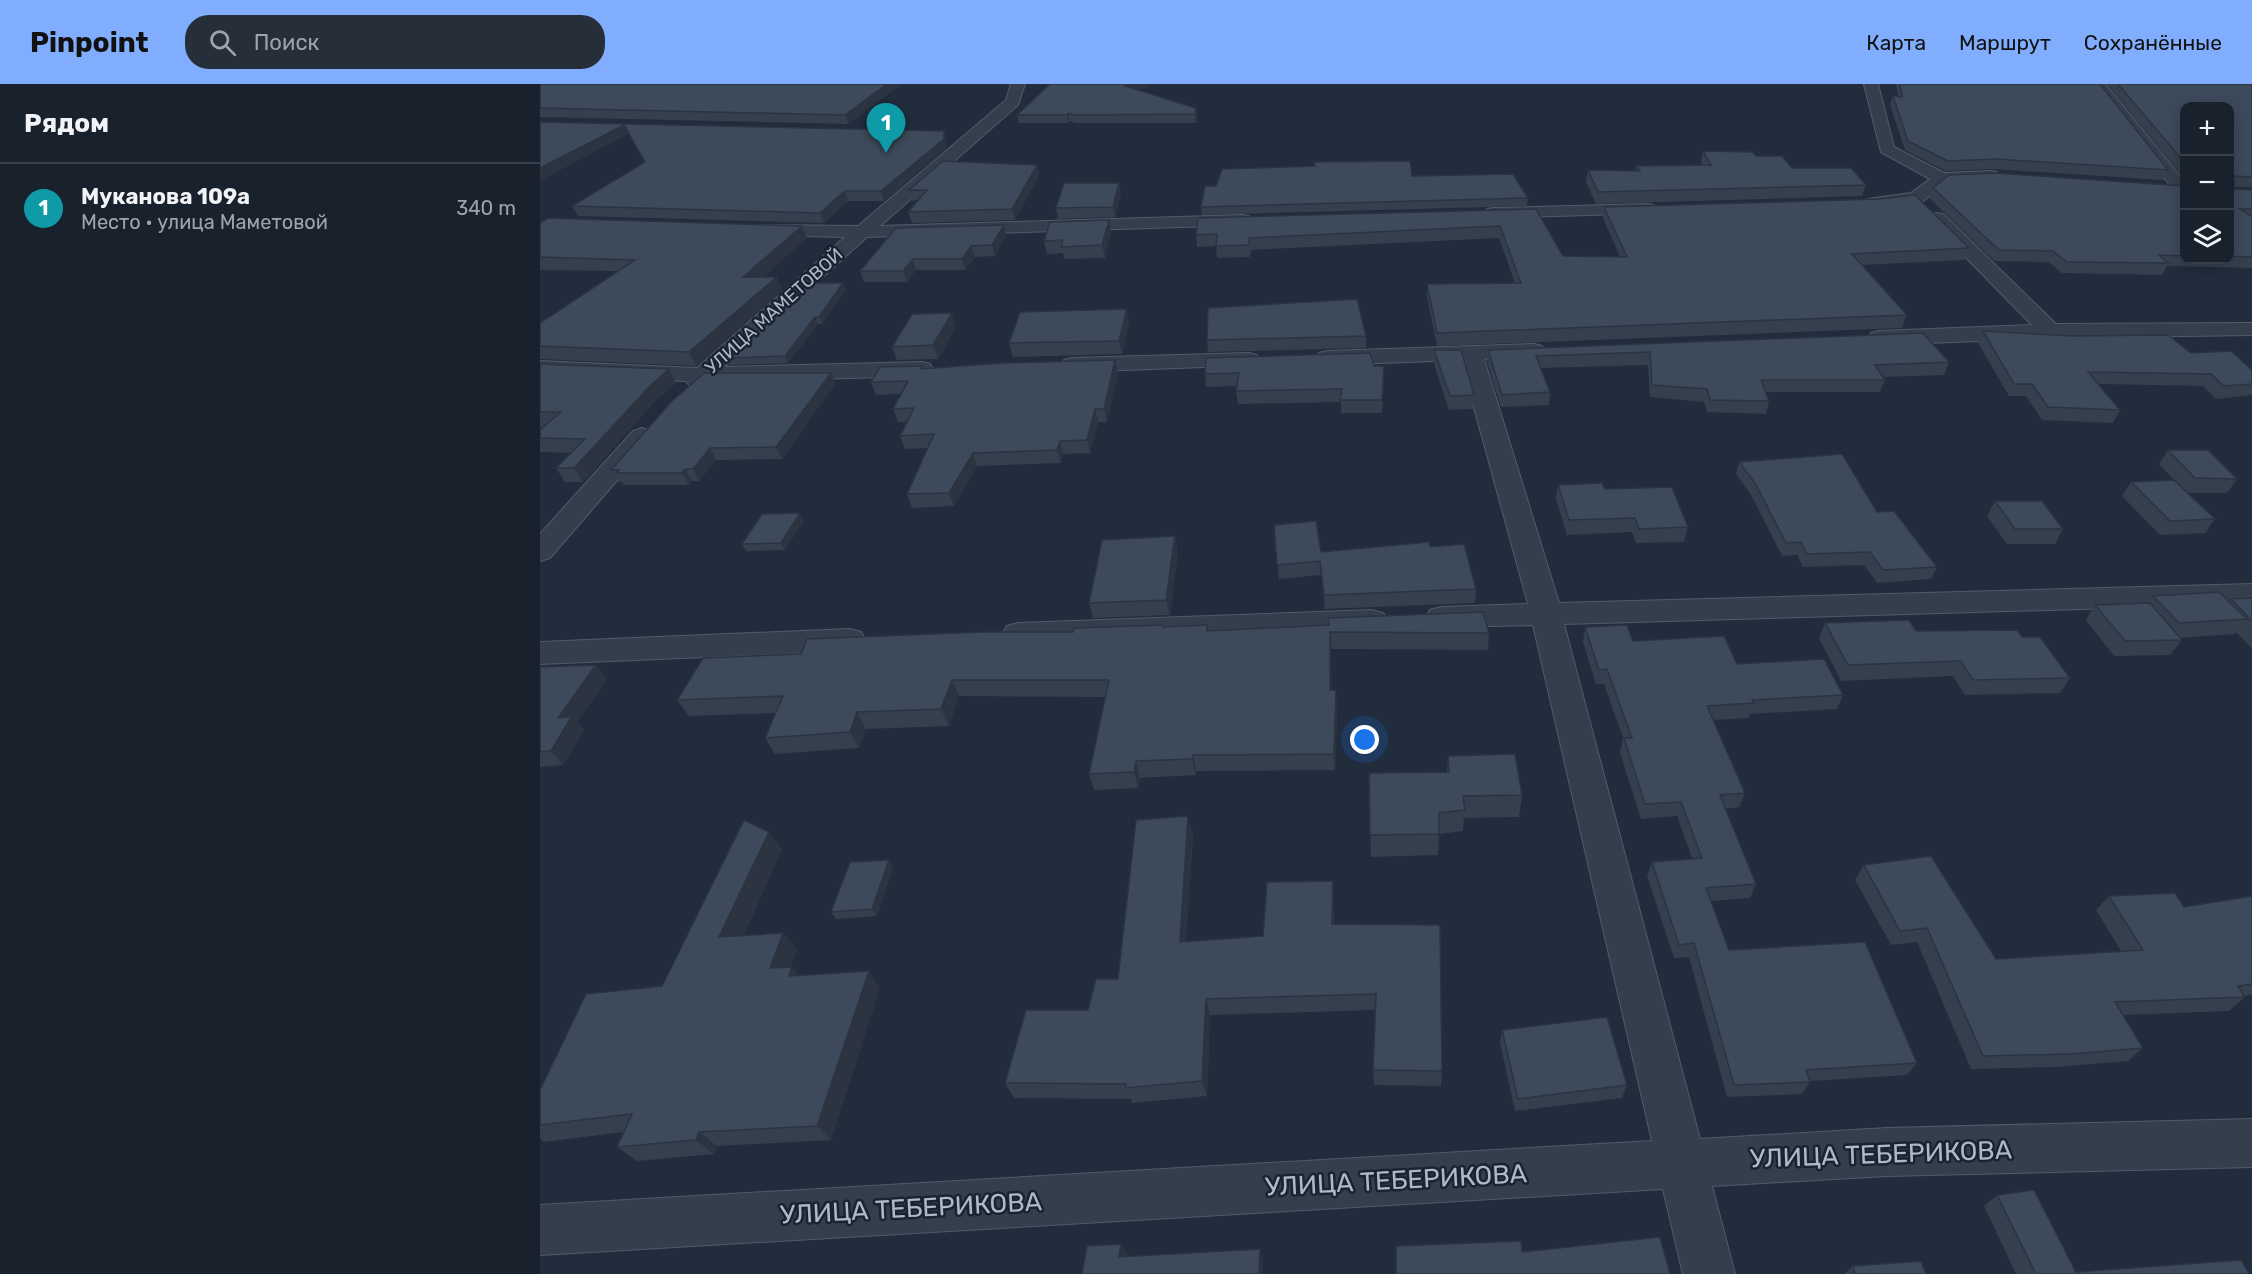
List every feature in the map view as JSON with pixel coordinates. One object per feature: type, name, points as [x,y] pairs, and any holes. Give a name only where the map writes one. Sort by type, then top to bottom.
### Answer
[{"type":"street","name":"УЛИЦА МАМЕТОВОЙ","points":[[677,398],[862,232],[1013,102],[1018,84]]},
{"type":"street","points":[[1871,84],[1887,150],[1941,178],[2004,176]]},
{"type":"street","points":[[2098,84],[2180,185]]},
{"type":"street","points":[[951,133],[975,134]]},
{"type":"street","points":[[1851,203],[1916,198],[1941,178]]},
{"type":"street","points":[[2158,187],[2180,189]]},
{"type":"street","points":[[1916,198],[2050,331]]},
{"type":"street","points":[[1470,214],[1661,209]]},
{"type":"street","points":[[743,228],[862,232],[1256,220]]},
{"type":"street","points":[[2224,330],[2252,349]]},
{"type":"street","points":[[1861,338],[2050,331],[2252,330]]},
{"type":"street","points":[[1305,358],[1553,350]]},
{"type":"street","points":[[1471,354],[1546,613],[1709,1274]]},
{"type":"street","points":[[1045,365],[1270,359]]},
{"type":"street","points":[[540,368],[703,375],[939,368]]},
{"type":"street","points":[[540,552],[653,423]]},
{"type":"street","points":[[995,635],[1546,613],[2252,594]]},
{"type":"street","points":[[540,652],[875,639]]},
{"type":"street","name":"УЛИЦА ТЕБЕРИКОВА","points":[[540,1230],[1887,1152],[2252,1143]]},
{"type":"building","points":[[540,84],[887,84],[845,115],[540,108]]},
{"type":"building","points":[[1050,84],[1131,84],[1125,86],[1196,108],[1195,114],[1017,115]]},
{"type":"building","points":[[1900,84],[2100,84],[2168,170],[1996,159],[1948,161],[1908,141],[1893,96],[1902,97]]},
{"type":"building","points":[[2118,84],[2252,84],[2252,177],[2234,176],[2234,102],[2180,102],[2180,157]]},
{"type":"building","points":[[540,122],[944,131],[944,139],[881,191],[845,191],[820,213],[572,206],[645,162],[624,125],[540,168]]},
{"type":"building","points":[[1703,151],[1752,152],[1756,156],[1782,156],[1792,168],[1851,168],[1866,185],[1598,192],[1588,170],[1640,171],[1636,166],[1711,165]]},
{"type":"building","points":[[943,161],[1037,165],[1012,209],[908,212],[927,190],[909,190]]},
{"type":"building","points":[[1410,161],[1412,176],[1513,174],[1528,198],[1201,207],[1205,186],[1216,186],[1222,169],[1315,166],[1314,162]]},
{"type":"building","points":[[1996,173],[2180,186],[2180,256],[2159,255],[2168,263],[2067,262],[2053,251],[1999,250],[1933,188],[1949,175]]},
{"type":"building","points":[[1064,183],[1119,183],[1113,207],[1056,208]]},
{"type":"building","points":[[2234,189],[2252,190],[2252,209],[2240,209],[2252,216],[2252,257],[2234,256]]},
{"type":"building","points":[[1915,195],[1969,248],[1852,254],[1907,315],[1437,333],[1427,284],[1521,283],[1500,226],[1249,238],[1249,245],[1216,246],[1217,234],[1196,235],[1198,218],[1536,209],[1563,256],[1627,257],[1604,207],[1879,199]]},
{"type":"building","points":[[548,218],[802,226],[743,277],[777,277],[689,352],[540,346],[540,323],[635,260],[540,257],[540,223]]},
{"type":"building","points":[[1109,220],[1102,245],[1061,247],[1063,240],[1044,241],[1050,222]]},
{"type":"building","points":[[1004,225],[992,245],[971,246],[962,259],[913,259],[903,271],[860,271],[896,228]]},
{"type":"building","points":[[809,283],[843,283],[819,317],[815,317],[785,356],[727,358]]},
{"type":"building","points":[[1357,299],[1366,336],[1207,340],[1208,308]]},
{"type":"building","points":[[1127,309],[1119,341],[1009,343],[1020,312]]},
{"type":"building","points":[[952,313],[933,345],[892,347],[912,314]]},
{"type":"building","points":[[1983,331],[2072,336],[2168,335],[2191,353],[2231,351],[2252,370],[2252,384],[2224,386],[2211,374],[2088,372],[2120,410],[2048,407],[2032,384],[2014,384]]},
{"type":"building","points":[[1923,333],[1949,362],[1875,365],[1885,380],[1761,380],[1769,401],[1710,400],[1707,389],[1652,385],[1650,352],[1536,356],[1550,392],[1502,395],[1488,350]]},
{"type":"building","points":[[1434,350],[1461,350],[1474,395],[1450,396]]},
{"type":"building","points":[[1370,353],[1374,366],[1384,366],[1382,400],[1340,400],[1342,389],[1236,391],[1239,373],[1205,374],[1206,358]]},
{"type":"building","points":[[1115,360],[1104,409],[1095,409],[1087,440],[1060,441],[1057,450],[973,453],[949,493],[907,494],[934,434],[900,436],[914,408],[893,409],[908,381],[871,382],[880,367],[923,366],[921,369],[1003,363]]},
{"type":"building","points":[[540,364],[669,369],[650,386],[574,468],[556,468],[585,439],[540,438],[540,430],[561,412],[540,412]]},
{"type":"building","points":[[704,373],[831,373],[776,447],[710,448],[693,469],[685,469],[682,473],[616,473],[619,470],[611,470],[672,401]]},
{"type":"building","points":[[2168,450],[2208,450],[2237,479],[2195,478]]},
{"type":"building","points":[[1842,454],[1877,512],[1894,511],[1937,567],[1883,570],[1870,552],[1807,554],[1801,542],[1786,543],[1755,483],[1739,462]]},
{"type":"building","points":[[2174,480],[2215,519],[2170,521],[2131,482]]},
{"type":"building","points":[[1602,483],[1605,489],[1672,487],[1688,527],[1639,529],[1635,518],[1569,520],[1558,485]]},
{"type":"building","points":[[1995,501],[2042,501],[2063,529],[2015,529]]},
{"type":"building","points":[[800,513],[781,543],[742,544],[762,514]]},
{"type":"building","points":[[1316,521],[1321,552],[1429,542],[1430,547],[1464,544],[1476,589],[1324,595],[1320,561],[1277,565],[1274,525]]},
{"type":"building","points":[[1175,536],[1166,600],[1089,603],[1102,540]]},
{"type":"building","points":[[2219,592],[2247,619],[2179,623],[2153,596]]},
{"type":"building","points":[[2252,598],[2252,621],[2231,599]]},
{"type":"building","points":[[2150,603],[2182,640],[2125,641],[2095,605]]},
{"type":"building","points":[[1483,612],[1489,633],[1330,632],[1330,690],[1336,690],[1334,754],[1193,755],[1192,759],[1136,761],[1134,772],[1089,774],[1109,680],[952,680],[941,709],[857,712],[850,732],[765,738],[783,696],[677,700],[703,658],[801,654],[807,639],[982,632],[1073,632],[1074,628],[1163,625],[1163,627],[1207,625],[1207,631],[1329,625],[1328,618]]},
{"type":"building","points":[[1909,620],[1916,631],[2017,630],[2022,637],[2040,637],[2070,678],[1973,680],[1961,661],[1848,665],[1825,623]]},
{"type":"building","points":[[1627,625],[1633,641],[1724,636],[1737,664],[1824,659],[1843,695],[1752,700],[1754,703],[1707,706],[1745,793],[1720,795],[1756,884],[1706,888],[1729,950],[1865,942],[1917,1063],[1806,1070],[1810,1082],[1734,1085],[1694,943],[1679,945],[1652,862],[1702,858],[1681,802],[1645,804],[1624,738],[1632,738],[1607,669],[1599,670],[1585,627]]},
{"type":"building","points":[[596,665],[558,718],[572,716],[551,751],[540,752],[540,667]]},
{"type":"building","points":[[1515,754],[1522,795],[1463,796],[1465,810],[1439,813],[1439,834],[1370,835],[1369,773],[1449,772],[1448,756]]},
{"type":"building","points":[[1188,816],[1180,942],[1263,936],[1267,882],[1333,881],[1332,924],[1440,925],[1442,1071],[1373,1070],[1376,994],[1206,999],[1202,1081],[1125,1088],[1126,1084],[1005,1083],[1026,1010],[1088,1010],[1096,979],[1118,979],[1136,820]]},
{"type":"building","points":[[744,820],[769,832],[719,937],[783,933],[770,968],[792,967],[789,976],[869,971],[817,1126],[699,1132],[696,1140],[617,1147],[632,1114],[540,1125],[540,1090],[586,994],[662,986]]},
{"type":"building","points":[[1931,856],[1996,959],[2143,950],[2109,896],[2175,893],[2184,907],[2252,896],[2252,984],[2238,986],[2245,997],[2115,1002],[2143,1048],[2071,1054],[1983,1056],[1927,928],[1900,931],[1864,865]]},
{"type":"building","points":[[889,860],[872,909],[831,912],[850,862]]},
{"type":"building","points":[[1607,1017],[1627,1085],[1518,1099],[1502,1030]]},
{"type":"building","points":[[2034,1190],[2076,1272],[2241,1260],[2249,1274],[2036,1274],[1997,1195]]},
{"type":"building","points":[[1660,1237],[1670,1274],[1396,1274],[1396,1246],[1521,1241],[1522,1252]]},
{"type":"building","points":[[1121,1244],[1119,1257],[1260,1249],[1259,1274],[1082,1274],[1087,1246]]},
{"type":"building","points":[[1921,1261],[1926,1274],[1855,1274],[1853,1266]]},
{"type":"place","name":"Муканова 109а","points":[[886,153]]}]
